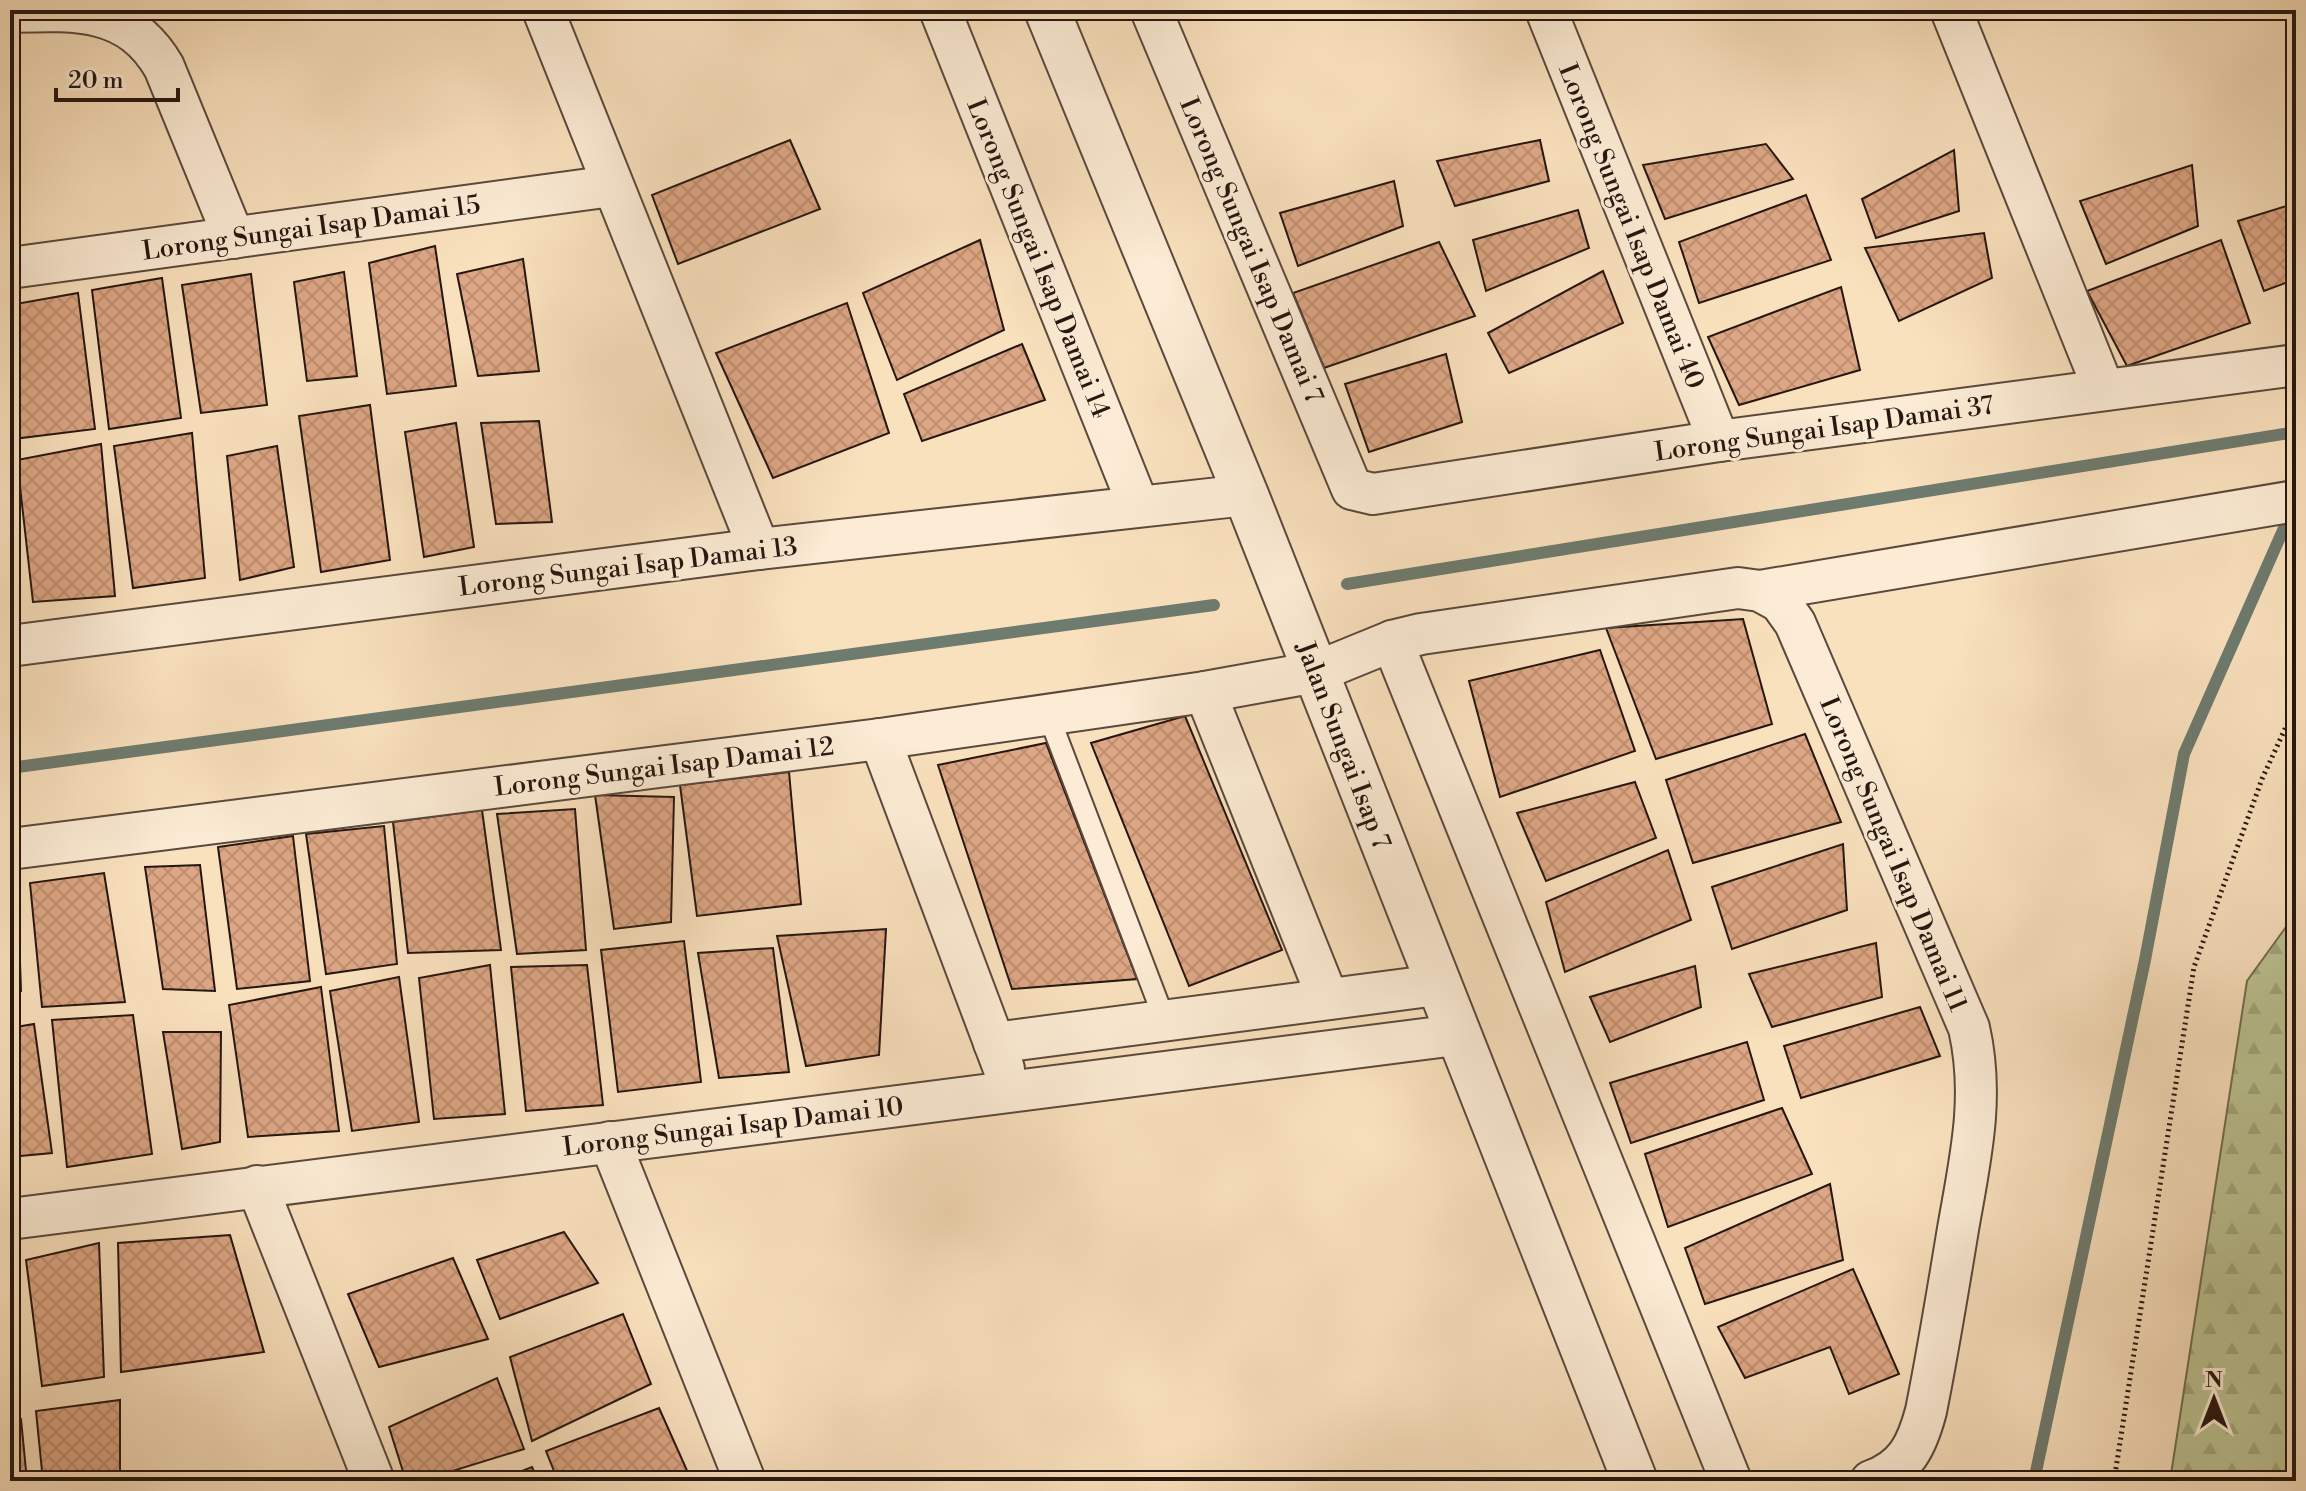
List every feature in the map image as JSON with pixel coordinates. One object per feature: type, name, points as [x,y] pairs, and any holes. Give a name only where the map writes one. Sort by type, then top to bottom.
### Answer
[{"type":"street","points":[[543,10],[759,549]]},
{"type":"street","name":"Lorong Sungai Isap Damai 14","points":[[940,10],[1138,505]]},
{"type":"street","name":"Lorong Sungai Isap Damai 7","points":[[1151,10],[1352,489]]},
{"type":"street","name":"Lorong Sungai Isap Damai 40","points":[[1546,10],[1719,441]]},
{"type":"street","points":[[1951,10],[2104,390]]},
{"type":"street","points":[[10,12],[75,12],[104,17],[129,26],[150,42],[164,67],[234,238]]},
{"type":"street","name":"Jalan Sungai Isap 7","points":[[1057,13],[1456,1035],[1635,1481]]},
{"type":"street","name":"Lorong Sungai Isap Damai 15","points":[[10,268],[612,186]]},
{"type":"street","name":"Lorong Sungai Isap Damai 37","points":[[1352,489],[1373,494],[1719,441],[2296,365]]},
{"type":"street","name":"Lorong Sungai Isap Damai 13","points":[[10,646],[759,549],[1246,495]]},
{"type":"street","points":[[1316,672],[1392,641],[1705,591],[1760,591],[2295,501]]},
{"type":"street","name":"Lorong Sungai Isap Damai 11","points":[[1760,591],[1780,602],[1795,623],[1969,1028],[1976,1055],[1979,1095],[1973,1141],[1926,1411],[1919,1437],[1907,1459],[1891,1474],[1871,1481]]},
{"type":"street","points":[[1392,641],[1731,1481]]},
{"type":"street","name":"Lorong Sungai Isap Damai 12","points":[[10,849],[880,739],[1205,692],[1316,672]]},
{"type":"street","points":[[1205,692],[1328,999]]},
{"type":"street","points":[[880,739],[1012,1091]]},
{"type":"street","points":[[994,1043],[1437,985]]},
{"type":"street","name":"Lorong Sungai Isap Damai 10","points":[[10,1219],[1456,1035]]},
{"type":"street","points":[[610,1142],[745,1481]]},
{"type":"street","points":[[257,1186],[374,1481]]},
{"type":"lane","points":[[1048,714],[1165,1021]]},
{"type":"path","points":[[2114,1481],[2194,967],[2262,779],[2296,705]]},
{"type":"green space","points":[[2296,913],[2296,1481],[2170,1481],[2247,981]]},
{"type":"building","points":[[790,140],[820,209],[678,264],[652,195]]},
{"type":"building","points":[[1540,140],[1549,181],[1455,206],[1437,161]]},
{"type":"building","points":[[1766,144],[1793,179],[1665,219],[1643,165]]},
{"type":"building","points":[[1954,150],[1959,211],[1876,238],[1862,199]]},
{"type":"building","points":[[2192,165],[2198,226],[2106,264],[2080,201]]},
{"type":"building","points":[[1394,181],[1403,226],[1298,266],[1280,213]]},
{"type":"building","points":[[1806,195],[1831,260],[1699,303],[1679,242]]},
{"type":"building","points":[[2296,203],[2296,279],[2264,291],[2238,221]]},
{"type":"building","points":[[1578,210],[1589,248],[1486,291],[1473,240]]},
{"type":"building","points":[[1984,233],[1992,278],[1899,321],[1865,248]]},
{"type":"building","points":[[980,240],[1004,330],[897,380],[863,293]]},
{"type":"building","points":[[2221,240],[2250,323],[2127,366],[2087,291]]},
{"type":"building","points":[[1439,242],[1475,316],[1324,368],[1293,293]]},
{"type":"building","points":[[435,246],[456,386],[387,394],[369,263]]},
{"type":"building","points":[[523,259],[539,371],[478,376],[457,274]]},
{"type":"building","points":[[1603,271],[1623,323],[1509,373],[1488,333]]},
{"type":"building","points":[[344,272],[357,376],[307,381],[294,282]]},
{"type":"building","points":[[251,274],[267,405],[201,413],[182,285]]},
{"type":"building","points":[[162,278],[181,418],[109,429],[92,290]]},
{"type":"building","points":[[1841,287],[1860,370],[1739,405],[1708,337]]},
{"type":"building","points":[[78,293],[95,429],[13,439],[10,305]]},
{"type":"building","points":[[847,303],[889,433],[773,478],[716,353]]},
{"type":"building","points":[[1022,344],[1045,400],[922,441],[904,394]]},
{"type":"building","points":[[1446,354],[1462,422],[1369,452],[1345,384]]},
{"type":"building","points":[[370,405],[390,560],[321,572],[299,416]]},
{"type":"building","points":[[539,421],[552,522],[496,524],[481,423]]},
{"type":"building","points":[[456,423],[474,547],[424,557],[405,432]]},
{"type":"building","points":[[192,433],[205,578],[133,588],[114,446]]},
{"type":"building","points":[[101,444],[115,596],[33,602],[17,460]]},
{"type":"building","points":[[277,446],[294,567],[240,580],[227,456]]},
{"type":"building","points":[[1743,619],[1772,724],[1656,759],[1606,628]]},
{"type":"building","points":[[1600,650],[1635,751],[1500,797],[1469,681]]},
{"type":"building","points":[[1185,716],[1282,950],[1189,986],[1091,743]]},
{"type":"building","points":[[1805,734],[1841,822],[1693,863],[1666,780]]},
{"type":"building","points":[[1046,743],[1137,979],[1012,989],[938,765]]},
{"type":"building","points":[[789,772],[801,904],[697,916],[680,785]]},
{"type":"building","points":[[1635,782],[1656,838],[1546,881],[1517,813]]},
{"type":"building","points":[[595,795],[674,797],[671,922],[614,929]]},
{"type":"building","points":[[575,809],[586,950],[517,954],[497,814]]},
{"type":"building","points":[[482,810],[501,950],[408,953],[393,822]]},
{"type":"building","points":[[384,826],[397,964],[326,974],[306,834]]},
{"type":"building","points":[[293,836],[310,981],[237,989],[218,847]]},
{"type":"building","points":[[1843,844],[1847,910],[1732,949],[1712,887]]},
{"type":"building","points":[[1668,850],[1691,920],[1565,972],[1546,902]]},
{"type":"building","points":[[200,865],[215,991],[163,989],[145,867]]},
{"type":"building","points":[[104,873],[125,1002],[42,1007],[30,883]]},
{"type":"building","points":[[10,903],[18,904],[21,991],[10,993]]},
{"type":"building","points":[[886,929],[879,1055],[806,1066],[777,936]]},
{"type":"building","points":[[684,941],[701,1082],[618,1092],[601,950]]},
{"type":"building","points":[[1876,943],[1882,997],[1772,1027],[1749,974]]},
{"type":"building","points":[[773,948],[789,1072],[719,1078],[698,953]]},
{"type":"building","points":[[490,965],[505,1114],[434,1119],[419,978]]},
{"type":"building","points":[[587,965],[603,1105],[526,1111],[511,967]]},
{"type":"building","points":[[1695,966],[1701,1007],[1610,1042],[1590,997]]},
{"type":"building","points":[[399,977],[419,1122],[352,1131],[330,991]]},
{"type":"building","points":[[321,987],[339,1131],[248,1137],[229,1005]]},
{"type":"building","points":[[1920,1007],[1940,1056],[1801,1098],[1784,1046]]},
{"type":"building","points":[[133,1015],[152,1154],[67,1167],[52,1020]]},
{"type":"building","points":[[34,1024],[52,1153],[10,1157],[10,1028]]},
{"type":"building","points":[[163,1032],[221,1032],[220,1142],[182,1149]]},
{"type":"building","points":[[1747,1042],[1764,1100],[1631,1143],[1610,1083]]},
{"type":"building","points":[[1782,1108],[1812,1174],[1668,1227],[1645,1154]]},
{"type":"building","points":[[1830,1184],[1843,1260],[1705,1304],[1685,1248]]},
{"type":"building","points":[[564,1232],[598,1283],[500,1319],[477,1260]]},
{"type":"building","points":[[230,1235],[264,1352],[121,1372],[118,1243]]},
{"type":"building","points":[[99,1243],[104,1377],[42,1386],[26,1260]]},
{"type":"building","points":[[453,1258],[488,1339],[379,1367],[348,1294]]},
{"type":"building","points":[[1853,1269],[1899,1374],[1849,1394],[1830,1347],[1745,1378],[1718,1327]]},
{"type":"building","points":[[623,1314],[651,1384],[532,1441],[510,1357]]},
{"type":"building","points":[[497,1378],[524,1449],[420,1481],[406,1481],[389,1427]]},
{"type":"building","points":[[120,1400],[120,1481],[43,1481],[36,1411]]},
{"type":"building","points":[[659,1408],[689,1475],[674,1481],[558,1481],[546,1451]]},
{"type":"building","points":[[10,1419],[21,1419],[27,1481],[10,1481]]},
{"type":"building","points":[[532,1467],[538,1481],[496,1481]]},
{"type":"waterway","points":[[1347,584],[2296,432]]},
{"type":"waterway","points":[[2034,1481],[2145,960],[2184,754],[2292,510]]},
{"type":"waterway","points":[[10,768],[1214,605]]}]
